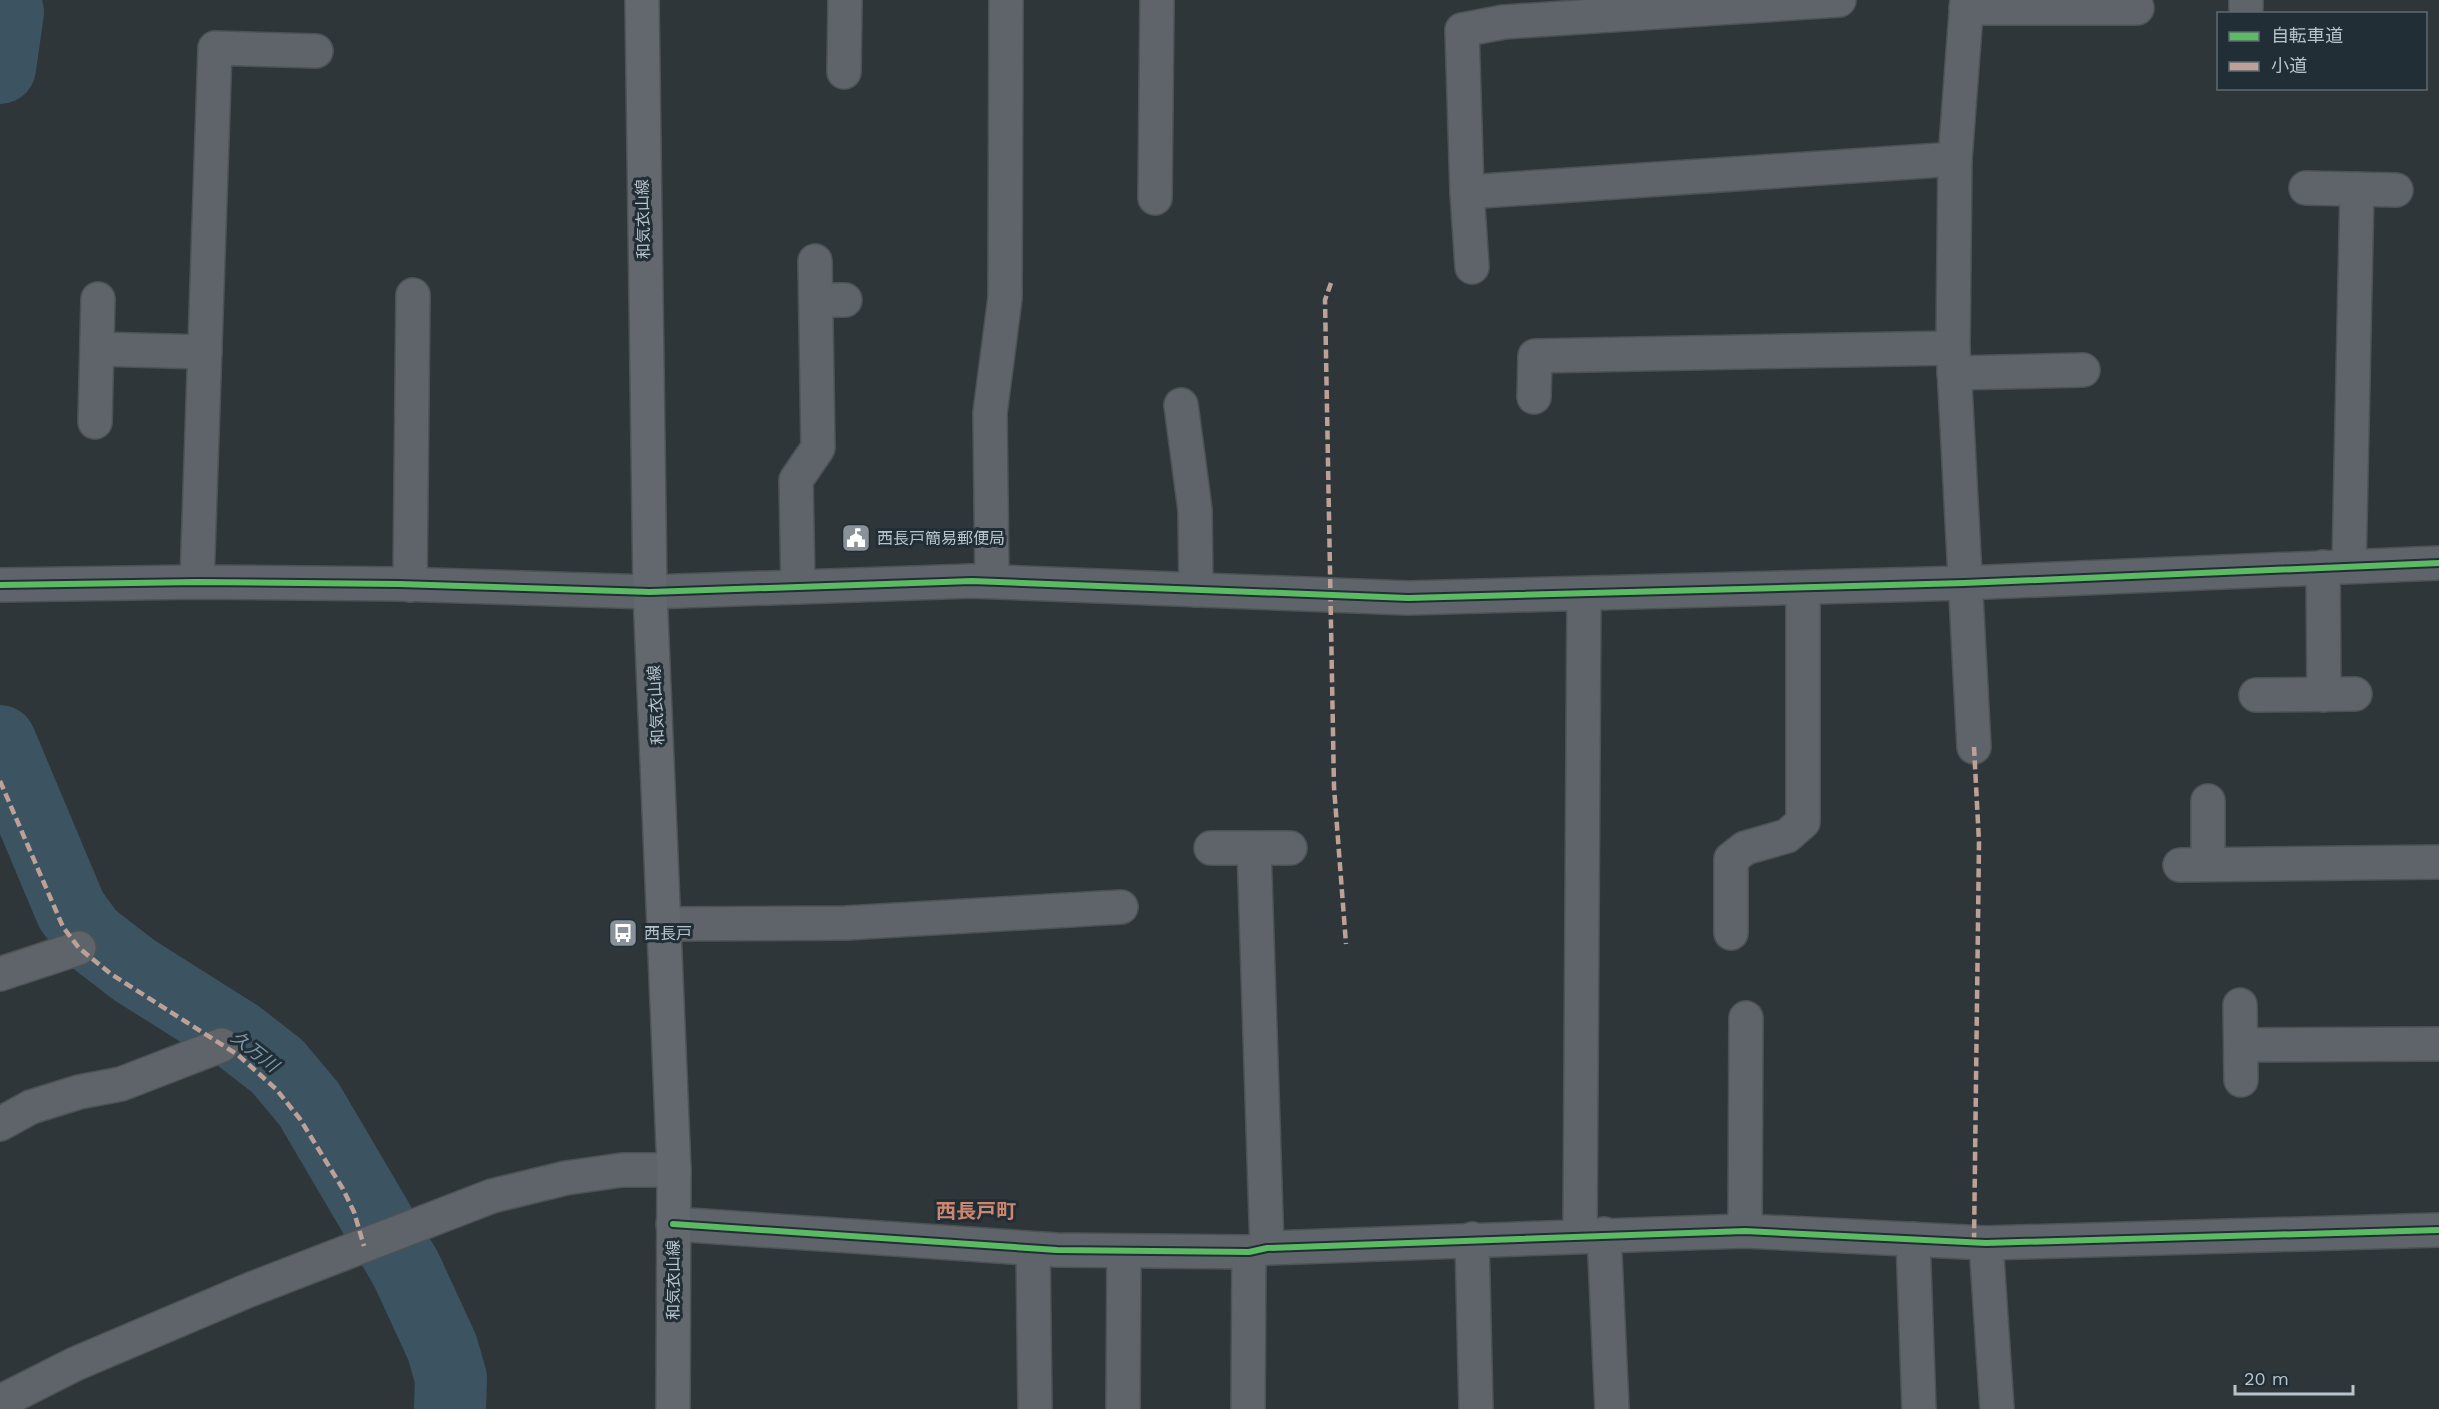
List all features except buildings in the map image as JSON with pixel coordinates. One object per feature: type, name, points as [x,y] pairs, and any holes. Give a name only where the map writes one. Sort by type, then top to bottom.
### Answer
[{"type":"main road","name":"和気衣山線","points":[[642,0],[642,202],[650,592],[674,1170],[673,1409]]},
{"type":"street","points":[[844,72],[845,0]]},
{"type":"street","points":[[992,581],[990,413],[1005,298],[1006,0]]},
{"type":"street","points":[[1155,198],[1157,0]]},
{"type":"street","points":[[1472,267],[1467,192],[1462,30],[1504,22],[1839,0]]},
{"type":"street","points":[[1974,747],[1954,360],[1955,159],[1966,4],[2137,8]]},
{"type":"street","points":[[197,582],[215,48],[316,51]]},
{"type":"street","points":[[1467,192],[1955,159]]},
{"type":"street","points":[[2306,188],[2396,190]]},
{"type":"street","points":[[2256,695],[2340,694],[2336,566],[2357,189]]},
{"type":"street","points":[[798,586],[796,480],[818,448],[830,300],[815,261]]},
{"type":"street","points":[[410,585],[413,295]]},
{"type":"street","points":[[95,422],[98,299]]},
{"type":"street","points":[[96,349],[205,352]]},
{"type":"street","points":[[1534,397],[1535,356],[1954,360],[2083,370]]},
{"type":"street","points":[[1181,405],[1194,510],[1196,590]]},
{"type":"street","points":[[0,585],[197,582],[650,592],[992,581],[1408,598],[1964,583],[2439,563]]},
{"type":"street","points":[[1731,933],[1731,859],[1745,848],[1787,836],[1803,822],[1803,588]]},
{"type":"street","points":[[1584,594],[1592,1235],[1612,1409]]},
{"type":"street","points":[[2208,801],[2194,864],[2439,862]]},
{"type":"street","points":[[1211,848],[1290,848]]},
{"type":"street","points":[[1248,1409],[1258,1250],[1254,848]]},
{"type":"street","points":[[665,924],[846,923],[1121,908]]},
{"type":"street","points":[[0,974],[80,948]]},
{"type":"street","points":[[2240,1005],[2241,1080]]},
{"type":"street","points":[[1745,1231],[1746,1018]]},
{"type":"street","points":[[2241,1045],[2439,1044]]},
{"type":"street","points":[[0,1124],[31,1107],[79,1092],[121,1084],[222,1045]]},
{"type":"street","points":[[0,1402],[75,1364],[238,1294],[492,1196],[577,1177],[622,1170],[674,1170]]},
{"type":"street","points":[[673,1224],[1033,1249],[1124,1251],[1258,1250],[1472,1239],[1745,1231],[1986,1243],[2439,1230]]},
{"type":"street","points":[[1472,1239],[1476,1409]]},
{"type":"street","points":[[1913,1239],[1918,1409]]},
{"type":"street","points":[[1986,1243],[1996,1409]]},
{"type":"street","points":[[1033,1249],[1035,1409]]},
{"type":"street","points":[[1123,1409],[1124,1251]]},
{"type":"waterway","name":"久万川","points":[[0,68],[8,12],[5,0]]},
{"type":"waterway","name":"久万川","points":[[0,741],[71,910],[90,936],[134,970],[237,1035],[277,1066],[309,1104],[406,1269],[442,1347],[451,1378],[450,1409]]},
{"type":"marked path","points":[[1331,283],[1325,300],[1334,787],[1346,944]]},
{"type":"marked path","points":[[1974,747],[1979,842],[1974,1242]]},
{"type":"marked path","points":[[0,781],[63,927],[79,948],[111,974],[238,1055],[276,1089],[300,1119],[343,1189],[354,1212],[364,1246]]},
{"type":"cycle path","points":[[0,585],[197,582],[399,584],[650,592],[972,581],[1408,598],[1964,583],[2439,563]]},
{"type":"cycle path","points":[[673,1224],[1057,1250],[1249,1252],[1267,1248],[1745,1231],[1986,1243],[2439,1230]]},
{"type":"place","name":"西長戸簡易郵便局","points":[[856,538]]},
{"type":"place","name":"西長戸","points":[[623,933]]},
{"type":"district","name":"西長戸町","points":[[976,1211]]}]
